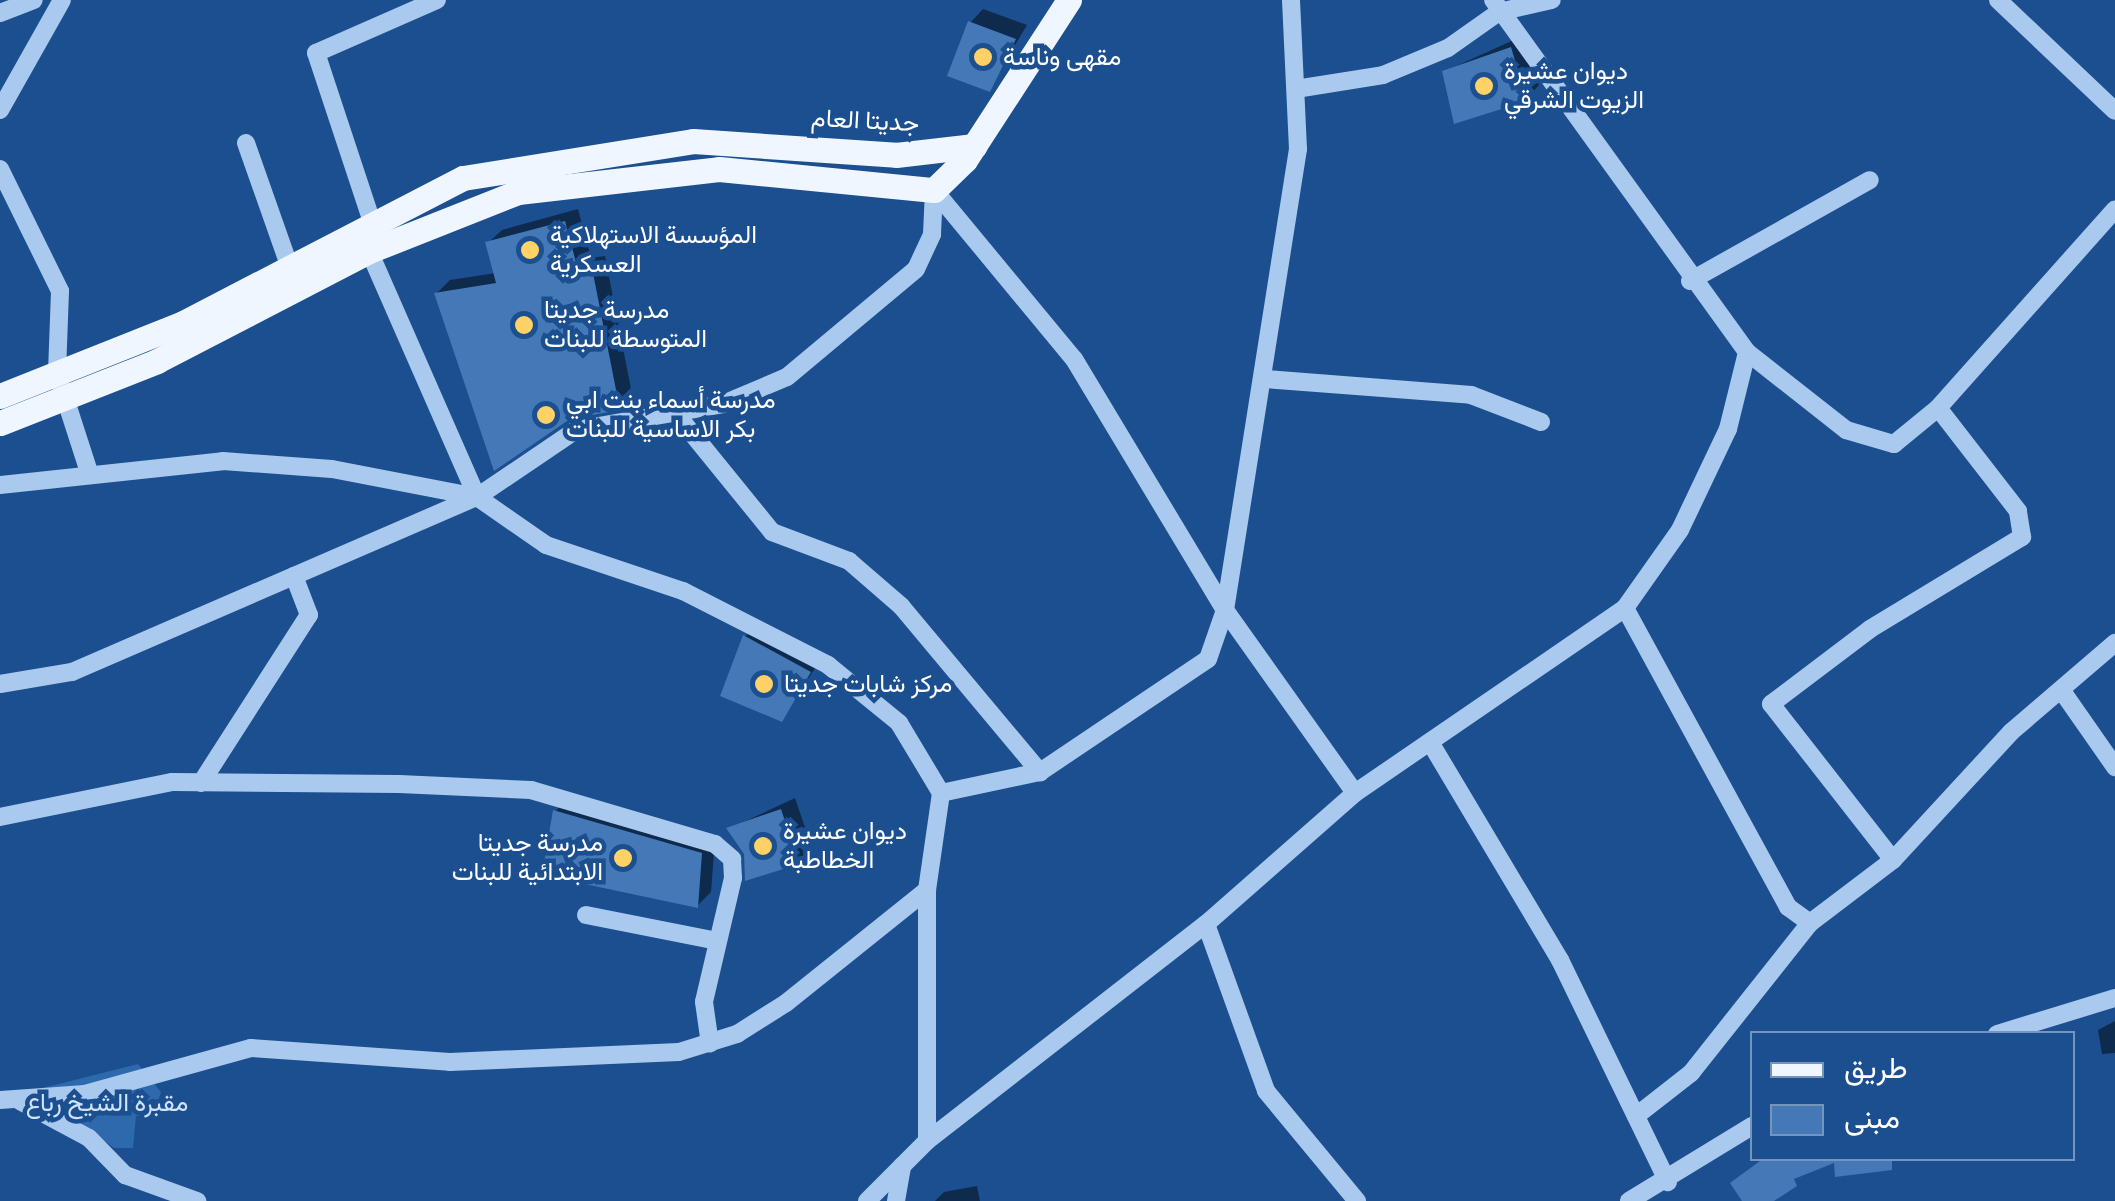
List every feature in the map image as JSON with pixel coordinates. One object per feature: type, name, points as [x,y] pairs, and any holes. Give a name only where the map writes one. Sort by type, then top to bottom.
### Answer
[{"type":"main road","points":[[0,422],[61,400],[250,314],[370,251],[518,192],[631,173],[719,169],[934,190],[974,146],[1070,0]]},
{"type":"main road","name":"جديتا العام","points":[[0,396],[166,331],[372,219],[463,178],[625,148],[693,141],[896,155],[974,146]]},
{"type":"main road","points":[[236,290],[250,314]]},
{"type":"street","points":[[0,13],[34,0]]},
{"type":"street","points":[[0,110],[62,0]]},
{"type":"street","points":[[372,219],[316,53],[437,0]]},
{"type":"street","points":[[941,794],[1040,772],[1208,659],[1225,610],[1264,379],[1302,88],[1292,0]]},
{"type":"street","points":[[1302,88],[1383,75],[1496,6],[1552,0]]},
{"type":"street","points":[[1998,0],[2115,110]]},
{"type":"street","points":[[1496,6],[1690,281],[1746,352],[1875,446],[1908,436],[1938,408],[2115,209]]},
{"type":"street","points":[[246,143],[289,265]]},
{"type":"street","points":[[0,169],[60,291],[57,373],[61,400],[88,469]]},
{"type":"street","points":[[1690,281],[1870,180]]},
{"type":"street","points":[[0,684],[72,672],[478,497],[576,430],[723,404],[787,376],[890,299],[932,234],[934,190]]},
{"type":"street","points":[[934,190],[1074,359],[1225,610],[1355,793]]},
{"type":"street","points":[[0,216],[18,205]]},
{"type":"street","points":[[370,251],[478,497]]},
{"type":"street","points":[[867,1201],[927,1141],[1206,924],[1355,793],[1625,608],[1705,482],[1743,387],[1746,352]]},
{"type":"street","points":[[1264,379],[1471,395],[1541,422]]},
{"type":"street","points":[[1894,860],[1771,704],[1870,628],[2022,537],[2018,512],[1938,408]]},
{"type":"street","points":[[673,410],[772,532],[848,561],[891,596],[1040,772]]},
{"type":"street","points":[[0,485],[88,469],[223,462],[332,469],[478,497],[546,545],[683,591],[828,665],[899,723],[941,794],[926,890],[927,1141]]},
{"type":"street","points":[[201,783],[308,614],[294,576]]},
{"type":"street","points":[[1625,608],[1788,907],[1810,923]]},
{"type":"street","points":[[1636,1116],[1691,1073],[1810,923],[1894,860],[2011,732],[2115,643]]},
{"type":"street","points":[[2062,691],[2115,767]]},
{"type":"street","points":[[1430,742],[1560,960],[1668,1182]]},
{"type":"street","points":[[0,817],[201,783],[530,790],[716,844],[734,867],[704,1002],[710,1044]]},
{"type":"street","points":[[0,1100],[85,1094],[251,1048],[450,1062],[635,1060],[710,1044],[786,1003],[926,890]]},
{"type":"street","points":[[586,915],[717,941]]},
{"type":"street","points":[[1206,924],[1266,1091],[1357,1201]]},
{"type":"street","points":[[2007,1031],[2115,998]]},
{"type":"street","points":[[20,1101],[89,1138],[125,1174],[197,1201]]},
{"type":"street","points":[[1629,1201],[1668,1182],[1750,1127]]},
{"type":"street","points":[[896,1201],[902,1166]]},
{"type":"green space","name":"مقبرة الشيخ رباع","points":[[138,1064],[161,1092],[155,1114],[136,1116],[133,1148],[114,1148],[35,1090]]},
{"type":"building","points":[[968,21],[1016,39],[990,92],[947,76]]},
{"type":"building","name":"ديوان عشيرة الزيوت الشرقي","points":[[1511,47],[1527,101],[1454,124],[1442,71]]},
{"type":"building","points":[[565,221],[578,270],[592,268],[620,410],[570,419],[494,471],[434,293],[496,283],[485,242]]},
{"type":"building","name":"مركز شابات جديتا","points":[[743,635],[811,672],[782,722],[720,696]]},
{"type":"building","name":"ديوان عشيرة الخطاطبة","points":[[781,809],[799,864],[745,881],[744,854],[726,828]]},
{"type":"building","name":"مدرسة جديتا الابتدائية للبنات","points":[[553,810],[702,853],[698,908],[542,875]]},
{"type":"building","points":[[1760,1161],[1892,1161],[1892,1170],[1835,1177],[1834,1163],[1794,1179],[1797,1186],[1774,1201],[1742,1201],[1730,1183]]},
{"type":"place","name":"مقهى وناسة","points":[[983,57]]},
{"type":"place","name":"ديوان عشيرة الزيوت الشرقي","points":[[1484,86]]},
{"type":"place","name":"المؤسسة الاستهلاكية العسكرية","points":[[530,250]]},
{"type":"place","name":"مدرسة جديتا المتوسطة للبنات","points":[[524,325]]},
{"type":"place","name":"مدرسة أسماء بنت ابي بكر الاساسية للبنات","points":[[546,415]]},
{"type":"place","name":"مركز شابات جديتا","points":[[764,684]]},
{"type":"place","name":"ديوان عشيرة الخطاطبة","points":[[763,846]]},
{"type":"place","name":"مدرسة جديتا الابتدائية للبنات","points":[[623,858]]}]
